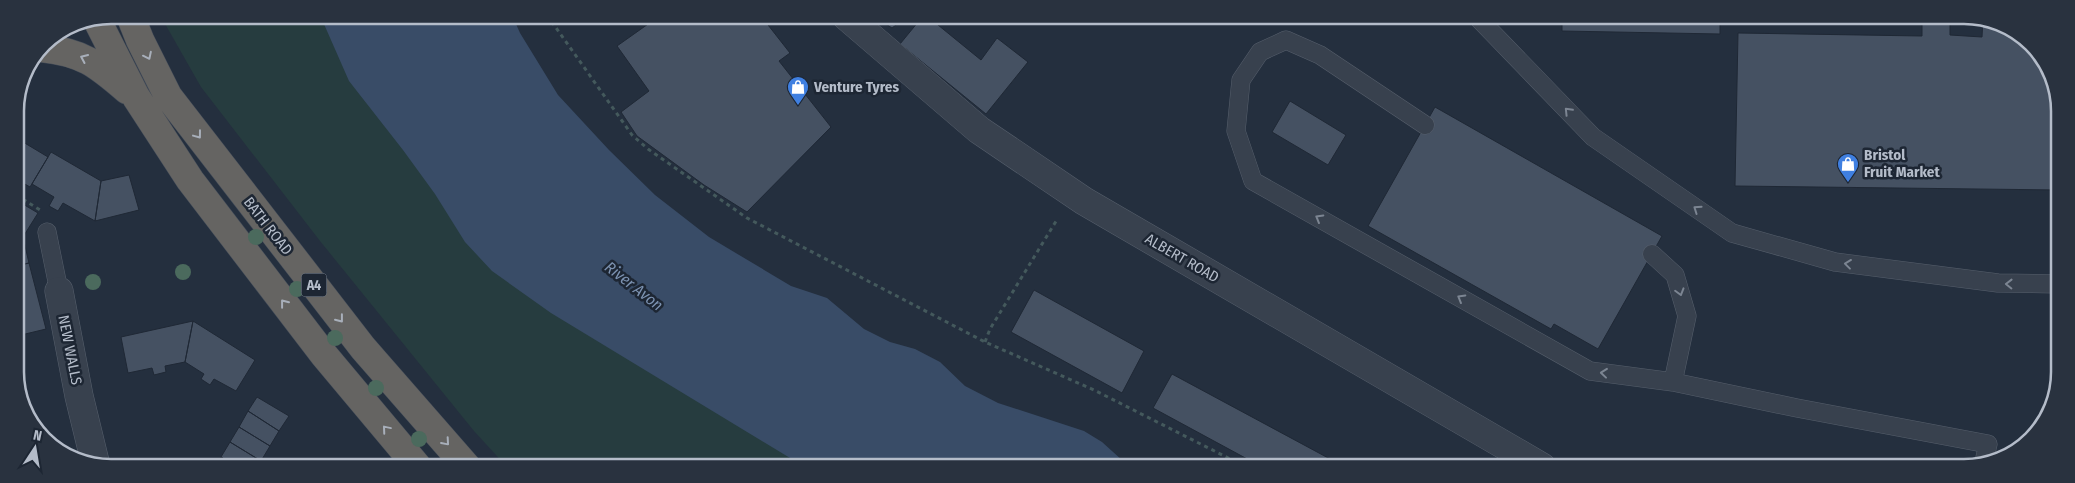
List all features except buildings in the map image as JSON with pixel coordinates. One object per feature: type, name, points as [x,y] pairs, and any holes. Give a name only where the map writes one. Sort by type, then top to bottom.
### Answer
[{"type":"highway","name":"A4","points":[[99,24],[136,98],[190,180],[324,355],[411,459]]},
{"type":"highway","name":"BATH ROAD","points":[[134,24],[168,96],[363,348],[461,459]]},
{"type":"highway","points":[[50,49],[82,56],[101,67],[136,98]]},
{"type":"street","name":"ALBERT ROAD","points":[[855,24],[979,130],[1071,192],[1527,459]]},
{"type":"street","name":"NEW WALLS","points":[[59,291],[79,396],[94,458]]},
{"type":"lane","points":[[1484,24],[1593,137],[1732,234],[1835,262],[1998,284],[2051,284]]},
{"type":"lane","points":[[1425,125],[1320,55],[1286,40],[1260,52],[1241,80],[1236,131],[1253,181],[1590,371],[1673,382],[1797,408],[1988,444],[1985,456]]},
{"type":"lane","name":"NEW WALLS","points":[[47,232],[59,291]]},
{"type":"lane","points":[[1652,254],[1676,275],[1687,316],[1673,382]]},
{"type":"path","points":[[553,24],[632,135],[648,149],[747,218],[985,342],[1094,390],[1230,459]]},
{"type":"path","points":[[985,342],[990,329],[1055,225],[1071,192]]},
{"type":"green space","points":[[165,24],[395,24],[873,459],[500,459],[474,431],[320,241],[201,87]]},
{"type":"water","name":"River Avon","points":[[324,24],[516,24],[558,95],[609,150],[655,195],[709,237],[791,286],[827,298],[864,329],[890,342],[915,349],[940,362],[965,386],[998,403],[1084,431],[1102,442],[1121,459],[792,459],[551,313],[492,271],[465,242],[435,194],[349,81]]},
{"type":"place","name":"Venture Tyres","points":[[798,106]]},
{"type":"place","name":"Bristol Fruit Market","points":[[1848,183]]}]
